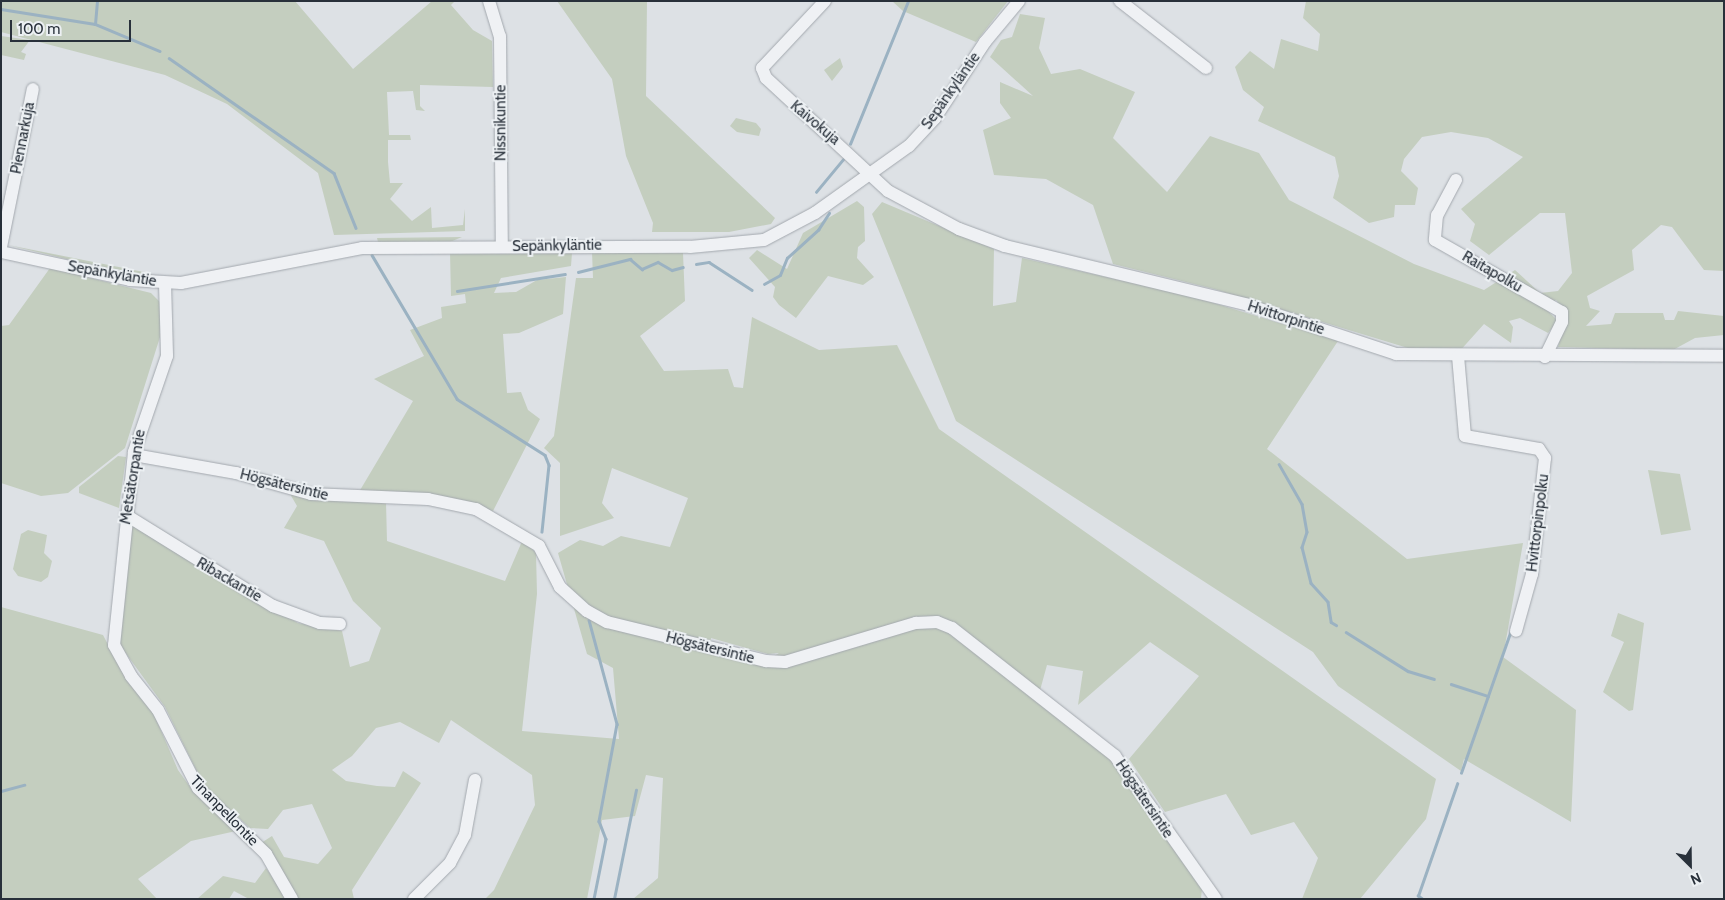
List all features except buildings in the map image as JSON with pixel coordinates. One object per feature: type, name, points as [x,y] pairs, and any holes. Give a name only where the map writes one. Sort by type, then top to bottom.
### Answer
[{"type":"street","name":"Nissnikuntie","points":[[489,1],[500,36],[502,246]]},
{"type":"street","name":"Kaivokuja","points":[[825,1],[762,68],[791,104],[820,125],[871,175]]},
{"type":"street","name":"Sepänkyläntie","points":[[1,252],[130,280],[165,283],[220,279],[351,249],[749,244],[796,225],[871,175],[926,130],[985,42],[1019,1]]},
{"type":"street","points":[[1120,1],[1206,68]]},
{"type":"street","name":"Piennarkuja","points":[[1,247],[33,89]]},
{"type":"street","name":"Hvittorpintie","points":[[871,175],[901,200],[993,242],[1248,306],[1396,354],[1546,357],[1724,356]]},
{"type":"street","name":"Raitapolku","points":[[1456,180],[1437,215],[1435,240],[1562,312],[1562,322],[1546,357]]},
{"type":"street","name":"Metsätorpantie","points":[[114,645],[126,514],[134,455],[167,356],[165,283]]},
{"type":"street","name":"Hvittorpinpolku","points":[[1458,356],[1465,436],[1539,450],[1545,458],[1532,574],[1516,631]]},
{"type":"street","name":"Högsätersintie","points":[[134,455],[243,474],[311,494],[428,499],[476,509],[539,546],[560,587],[586,611],[607,622],[766,661],[785,662],[916,623],[937,622],[952,628],[1115,756],[1216,899]]},
{"type":"street","name":"Ribackantie","points":[[126,514],[274,606],[320,624],[340,624]]},
{"type":"street","name":"Tinanpellontie","points":[[114,645],[131,676],[158,710],[198,788],[266,854],[292,899]]},
{"type":"street","points":[[414,899],[450,863],[465,835],[475,780]]},
{"type":"green space","points":[[1,1],[295,1],[353,69],[432,1],[455,1],[451,5],[473,30],[492,41],[493,87],[420,85],[420,106],[425,111],[416,110],[413,91],[387,92],[389,135],[410,135],[411,140],[388,140],[388,162],[390,183],[403,183],[390,199],[412,221],[431,207],[432,228],[463,225],[465,209],[465,231],[334,235],[318,173],[227,104],[165,75],[1,32]]},
{"type":"green space","points":[[557,1],[647,1],[646,96],[775,218],[771,224],[729,232],[652,232],[653,223],[626,156],[612,79]]},
{"type":"green space","points":[[892,1],[1008,1],[976,42],[903,11]]},
{"type":"green space","points":[[1306,1],[1724,1],[1724,271],[1704,270],[1672,227],[1661,225],[1632,250],[1634,270],[1587,296],[1590,308],[1600,311],[1586,326],[1611,324],[1615,313],[1663,313],[1665,320],[1674,320],[1678,311],[1724,316],[1724,335],[1695,338],[1673,350],[1558,347],[1566,312],[1556,300],[1545,308],[1558,321],[1548,333],[1520,318],[1509,321],[1513,327],[1511,343],[1484,324],[1458,353],[1421,352],[1214,289],[1113,264],[1093,205],[1046,179],[994,175],[983,130],[1011,118],[1000,103],[1000,82],[1033,96],[990,57],[1001,40],[1012,37],[1020,14],[1045,18],[1039,48],[1051,74],[1080,69],[1135,92],[1113,138],[1167,192],[1210,136],[1259,153],[1289,200],[1414,264],[1484,290],[1515,270],[1540,293],[1558,291],[1572,273],[1565,213],[1540,213],[1489,255],[1470,241],[1475,224],[1461,209],[1523,157],[1488,138],[1451,132],[1422,137],[1404,159],[1401,171],[1418,188],[1415,205],[1395,205],[1394,217],[1369,223],[1333,198],[1339,176],[1335,157],[1258,121],[1264,107],[1243,90],[1235,67],[1250,51],[1274,69],[1281,39],[1318,51],[1320,34],[1303,18]]},
{"type":"green space","points":[[1,36],[30,40],[21,52],[26,54],[24,60],[1,55]]},
{"type":"green space","points":[[840,58],[843,67],[832,81],[824,70]]},
{"type":"green space","points":[[736,118],[756,123],[761,129],[759,136],[737,132],[730,126]]},
{"type":"green space","points":[[857,201],[864,207],[865,241],[858,247],[857,258],[874,277],[863,285],[828,276],[796,318],[779,305],[773,297],[775,287],[749,258],[757,250],[787,269],[803,233]]},
{"type":"green space","points":[[882,202],[994,249],[993,306],[1016,302],[1022,258],[1194,297],[1338,341],[1267,449],[1407,559],[1523,543],[1503,657],[1576,710],[1571,822],[1464,759],[1461,771],[1338,686],[1313,652],[956,421],[872,214]]},
{"type":"green space","points":[[462,237],[450,242],[378,242],[377,238]]},
{"type":"green space","points":[[8,245],[149,273],[152,275],[150,279]]},
{"type":"green space","points":[[559,250],[572,253],[571,266],[501,278],[494,293],[516,292],[537,280],[566,277],[563,314],[519,333],[503,334],[507,393],[521,392],[528,410],[540,419],[493,511],[469,504],[356,497],[413,401],[374,379],[424,356],[410,330],[442,318],[441,307],[466,303],[465,294],[451,296],[450,252]]},
{"type":"green space","points":[[592,252],[683,253],[685,301],[640,336],[664,371],[728,369],[734,387],[743,388],[752,317],[819,350],[897,345],[939,429],[1436,779],[1426,819],[1360,899],[1302,899],[1318,858],[1294,822],[1251,835],[1226,794],[1165,812],[1129,759],[1199,676],[1150,642],[1078,705],[1083,671],[1047,665],[1039,694],[1098,740],[1203,877],[1201,899],[633,899],[658,878],[663,778],[646,775],[635,816],[602,820],[587,899],[485,899],[494,890],[535,805],[532,775],[451,720],[439,743],[400,722],[376,728],[352,756],[332,770],[346,781],[377,786],[395,787],[403,771],[421,783],[352,890],[354,899],[296,899],[261,843],[272,836],[284,857],[318,864],[332,848],[312,804],[283,810],[268,829],[250,828],[204,786],[165,707],[119,644],[131,527],[136,525],[298,623],[342,631],[350,667],[369,661],[381,628],[353,601],[324,541],[284,528],[297,506],[290,494],[386,502],[387,541],[505,581],[523,539],[536,553],[537,594],[522,731],[619,739],[613,668],[587,654],[558,553],[580,540],[603,546],[621,536],[670,547],[688,498],[612,468],[602,503],[614,518],[560,536],[560,463],[544,448],[554,436],[576,278],[593,278]],"holes":[[[711,638],[768,654],[779,653],[766,661],[711,648]]]},
{"type":"green space","points":[[50,268],[151,293],[161,303],[160,337],[125,448],[68,493],[41,496],[1,483],[1,326],[9,325]]},
{"type":"green space","points":[[118,456],[126,457],[119,508],[79,493],[79,487]]},
{"type":"green space","points":[[1648,470],[1680,474],[1691,530],[1661,535]]},
{"type":"green space","points":[[28,530],[47,535],[44,553],[52,561],[48,577],[41,582],[18,576],[13,569],[21,534]]},
{"type":"green space","points":[[1,607],[103,635],[126,679],[153,712],[178,770],[193,791],[236,831],[191,841],[138,879],[157,899],[1,899]]},
{"type":"green space","points":[[1618,613],[1644,623],[1633,710],[1629,711],[1603,692],[1624,642],[1611,636]]},
{"type":"green space","points":[[266,868],[287,899],[249,899],[234,891],[229,899],[197,899],[223,876],[255,883]]},
{"type":"waterway","points":[[1,9],[95,24],[97,1]]},
{"type":"waterway","points":[[850,144],[908,1]]},
{"type":"waterway","points":[[95,24],[160,51]]},
{"type":"waterway","points":[[169,58],[334,173],[356,228]]},
{"type":"waterway","points":[[816,192],[845,157]]},
{"type":"waterway","points":[[764,284],[780,275],[787,258],[818,230],[829,213]]},
{"type":"waterway","points":[[372,255],[457,399],[545,455],[549,465],[542,532]]},
{"type":"waterway","points":[[578,272],[630,259],[642,269],[658,262],[672,270],[683,267]]},
{"type":"waterway","points":[[696,264],[709,262],[752,290]]},
{"type":"waterway","points":[[457,291],[565,274]]},
{"type":"waterway","points":[[1279,464],[1302,504],[1307,532],[1302,547],[1311,583],[1328,602],[1331,622],[1336,625]]},
{"type":"waterway","points":[[589,620],[617,724],[599,821],[606,839],[594,899]]},
{"type":"waterway","points":[[1461,773],[1511,630]]},
{"type":"waterway","points":[[1346,632],[1408,671],[1434,679]]},
{"type":"waterway","points":[[1451,684],[1488,696]]},
{"type":"waterway","points":[[1422,899],[1418,896],[1457,784]]},
{"type":"waterway","points":[[1,791],[24,785]]},
{"type":"waterway","points":[[614,899],[636,790]]}]
